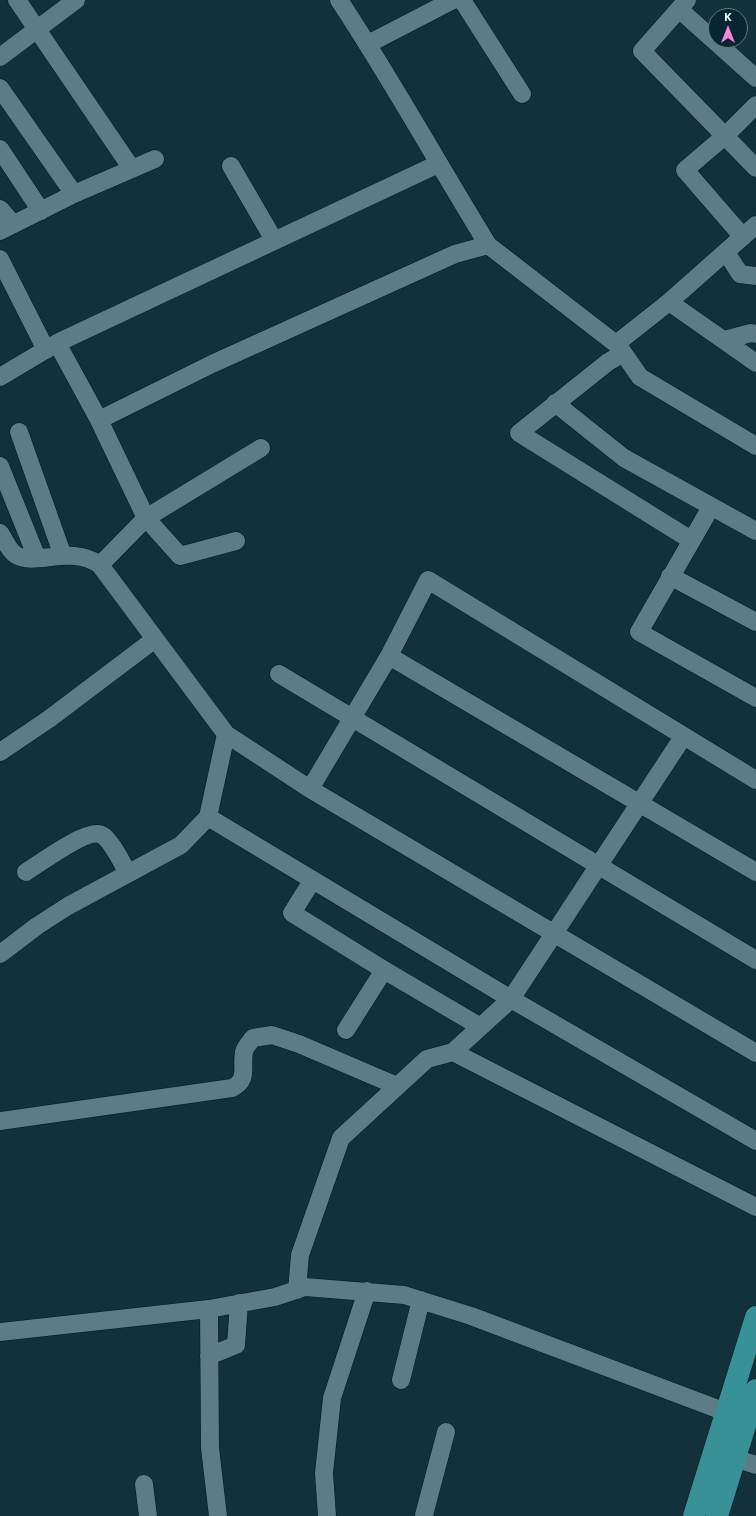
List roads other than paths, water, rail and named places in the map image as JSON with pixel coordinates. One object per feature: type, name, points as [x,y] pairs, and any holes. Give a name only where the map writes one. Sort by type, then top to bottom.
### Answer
[{"type":"main road","points":[[694,1516],[756,1317]]},
{"type":"main road","points":[[717,1516],[756,1390]]},
{"type":"street","points":[[17,0],[38,28],[132,169]]},
{"type":"street","points":[[0,57],[76,0]]},
{"type":"street","points":[[340,0],[368,44],[488,246],[619,349],[640,377],[756,446]]},
{"type":"street","points":[[368,44],[454,0]]},
{"type":"street","points":[[462,0],[522,94]]},
{"type":"street","points":[[756,78],[684,5],[642,51],[726,135],[756,168]]},
{"type":"street","points":[[0,88],[74,194]]},
{"type":"street","points":[[743,237],[685,170],[726,135],[756,105]]},
{"type":"street","points":[[0,149],[41,210]]},
{"type":"street","points":[[0,209],[6,228],[74,194],[156,159]]},
{"type":"street","points":[[0,377],[51,346],[438,164]]},
{"type":"street","points":[[231,166],[274,240]]},
{"type":"street","points":[[691,540],[519,434],[555,403],[608,362],[619,349],[669,302],[756,225]]},
{"type":"street","points":[[99,420],[212,364],[448,257],[488,246]]},
{"type":"street","points":[[726,252],[740,274],[756,276]]},
{"type":"street","points":[[0,259],[51,346],[99,420],[146,518],[180,556],[236,541]]},
{"type":"street","points":[[669,302],[756,362]]},
{"type":"street","points":[[724,340],[751,333],[756,334]]},
{"type":"street","points":[[555,403],[624,458],[756,531]]},
{"type":"street","points":[[19,432],[63,556]]},
{"type":"street","points":[[100,565],[146,518],[261,448]]},
{"type":"street","points":[[0,466],[37,558]]},
{"type":"street","points":[[711,507],[639,632],[756,698]]},
{"type":"street","points":[[0,533],[16,555],[20,557],[37,558],[84,556],[100,565],[226,734],[310,789],[756,1052]]},
{"type":"street","points":[[670,576],[756,622]]},
{"type":"street","points":[[310,789],[389,656],[428,580],[756,780]]},
{"type":"street","points":[[0,752],[49,719],[155,639]]},
{"type":"street","points":[[389,656],[756,872]]},
{"type":"street","points":[[279,674],[756,960]]},
{"type":"street","points":[[0,954],[37,926],[128,873],[181,845],[208,817],[226,734]]},
{"type":"street","points":[[297,1290],[300,1256],[341,1138],[427,1059],[453,1052],[479,1026],[510,999],[683,736]]},
{"type":"street","points":[[208,817],[510,999],[756,1141]]},
{"type":"street","points":[[26,872],[84,836],[98,833],[103,835],[110,842],[128,873]]},
{"type":"street","points":[[312,881],[292,913],[384,970],[479,1026]]},
{"type":"street","points":[[346,1030],[384,970]]},
{"type":"street","points":[[0,1121],[232,1088],[240,1085],[245,1050],[253,1038],[272,1035],[299,1044],[397,1086]]},
{"type":"street","points":[[453,1052],[756,1207]]},
{"type":"street","points":[[0,1332],[209,1309],[275,1298],[305,1287],[404,1295],[471,1316],[746,1420]]},
{"type":"street","points":[[327,1516],[324,1473],[332,1398],[367,1291]]},
{"type":"street","points":[[401,1380],[421,1300]]},
{"type":"street","points":[[209,1356],[236,1345],[239,1303]]},
{"type":"street","points":[[209,1309],[210,1448],[218,1516]]},
{"type":"street","points":[[422,1516],[446,1432]]},
{"type":"street","points":[[734,1458],[756,1464]]},
{"type":"street","points":[[144,1484],[148,1516]]}]
